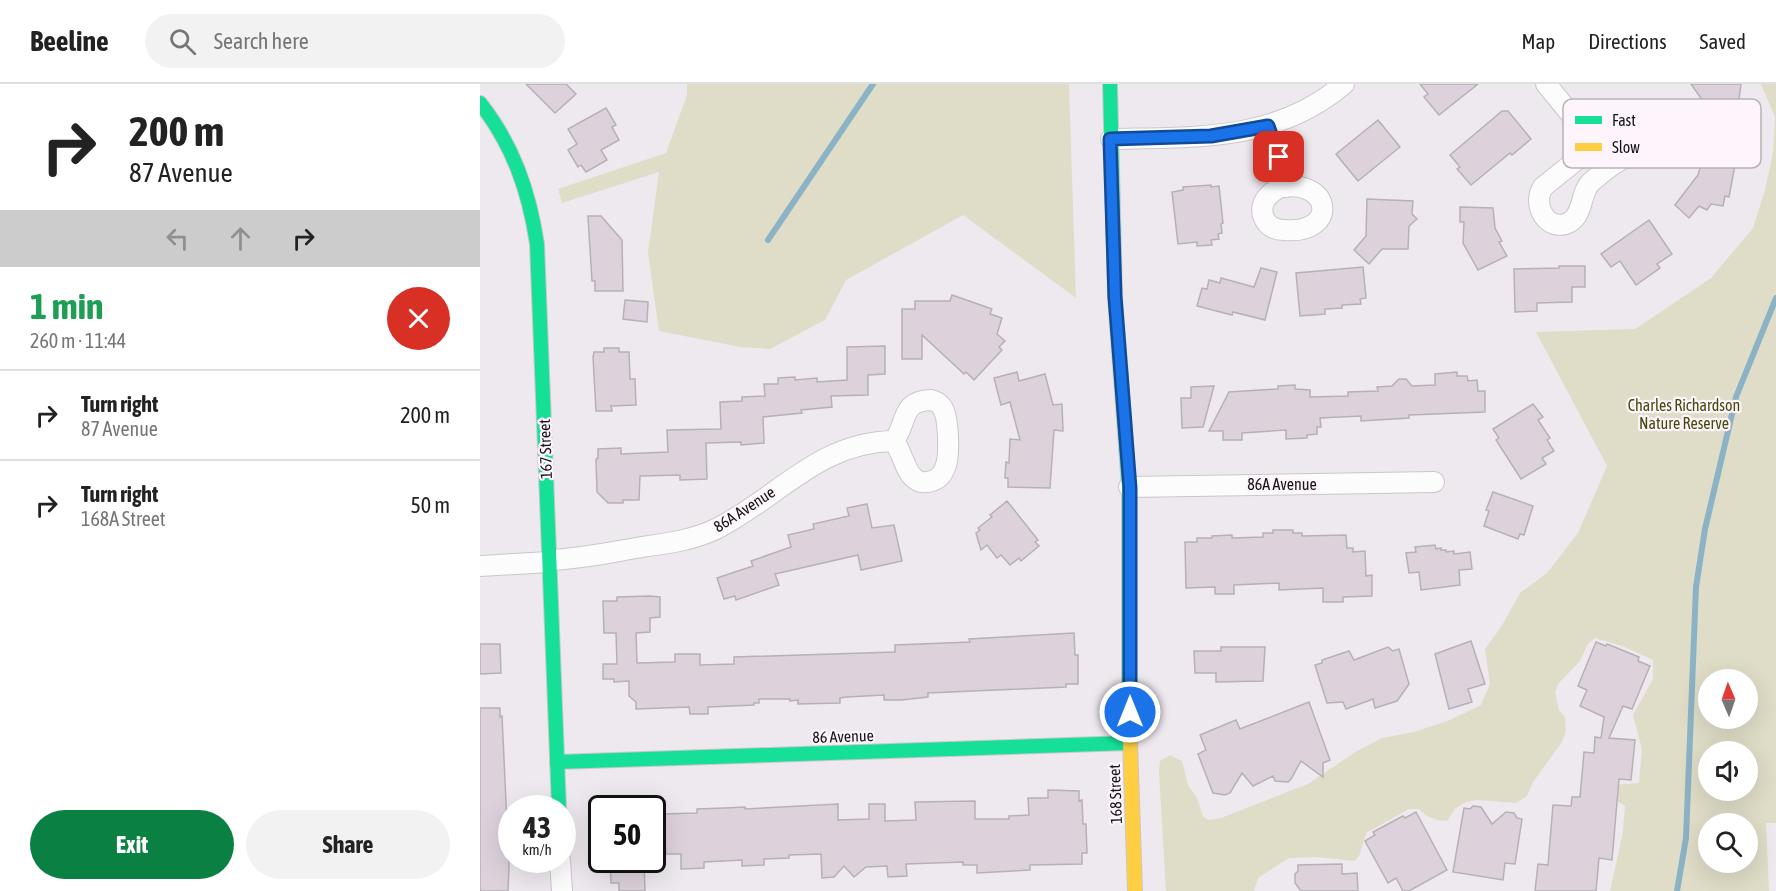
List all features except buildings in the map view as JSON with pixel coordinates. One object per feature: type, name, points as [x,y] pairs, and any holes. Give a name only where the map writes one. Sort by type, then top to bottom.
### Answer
[{"type":"street","name":"168 Street","points":[[1110,84],[1115,297],[1130,488],[1130,743],[1135,891]]},
{"type":"street","points":[[1110,139],[1211,136],[1268,126],[1309,108],[1344,84]]},
{"type":"street","points":[[1546,84],[1563,105]]},
{"type":"street","name":"167 Street","points":[[480,102],[501,131],[518,166],[535,224],[539,265],[558,795]]},
{"type":"street","points":[[1268,126],[1283,169],[1286,187]]},
{"type":"street","points":[[1566,168],[1546,184],[1540,191],[1538,199],[1539,209],[1548,221],[1561,224],[1572,220],[1579,212],[1585,190],[1612,168]]},
{"type":"street","name":"86A Avenue","points":[[480,566],[549,562],[660,545],[706,533],[830,455],[860,445],[894,441]]},
{"type":"street","name":"86A Avenue","points":[[1130,488],[1434,482]]},
{"type":"street","name":"86 Avenue","points":[[557,762],[1130,743]]},
{"type":"street","points":[[561,873],[562,891]]},
{"type":"green space","points":[[687,84],[1069,84],[1076,298],[963,215],[846,280],[825,320],[770,349],[740,347],[659,331],[648,253],[659,172],[562,203],[558,189],[666,153],[687,95]]},
{"type":"green space","name":"Charles Richardson Nature Reserve","points":[[1761,84],[1776,84],[1776,823],[1766,823],[1769,891],[1610,891],[1623,832],[1625,806],[1612,798],[1611,785],[1639,783],[1642,749],[1633,715],[1653,679],[1653,660],[1625,647],[1595,638],[1588,644],[1580,661],[1558,684],[1555,693],[1559,710],[1565,717],[1566,731],[1562,742],[1533,782],[1527,796],[1516,803],[1477,800],[1466,802],[1456,808],[1447,821],[1427,816],[1419,809],[1409,809],[1366,833],[1360,854],[1355,861],[1316,857],[1289,858],[1258,878],[1254,891],[1166,891],[1159,773],[1160,761],[1170,755],[1182,761],[1188,785],[1197,798],[1203,816],[1208,820],[1221,818],[1308,784],[1357,751],[1382,738],[1414,732],[1450,720],[1481,705],[1490,684],[1485,649],[1501,627],[1520,593],[1547,573],[1578,533],[1607,466],[1536,332],[1635,329],[1711,278],[1753,228],[1765,190],[1773,153],[1775,117]]},
{"type":"waterway","points":[[768,240],[873,84]]},
{"type":"waterway","points":[[1677,891],[1686,838],[1696,587],[1705,529],[1736,397],[1776,298]]},
{"type":"traffic: fast","points":[[1110,84],[1115,297],[1129,487],[1129,710]]},
{"type":"traffic: fast","points":[[480,103],[502,135],[518,169],[534,224],[537,244],[558,795]]},
{"type":"traffic: fast","points":[[557,762],[1129,743]]},
{"type":"traffic: slow","points":[[1129,710],[1135,891]]},
{"type":"route","points":[[1130,712],[1130,488],[1115,297],[1110,139],[1229,135],[1268,126],[1279,157]]}]
